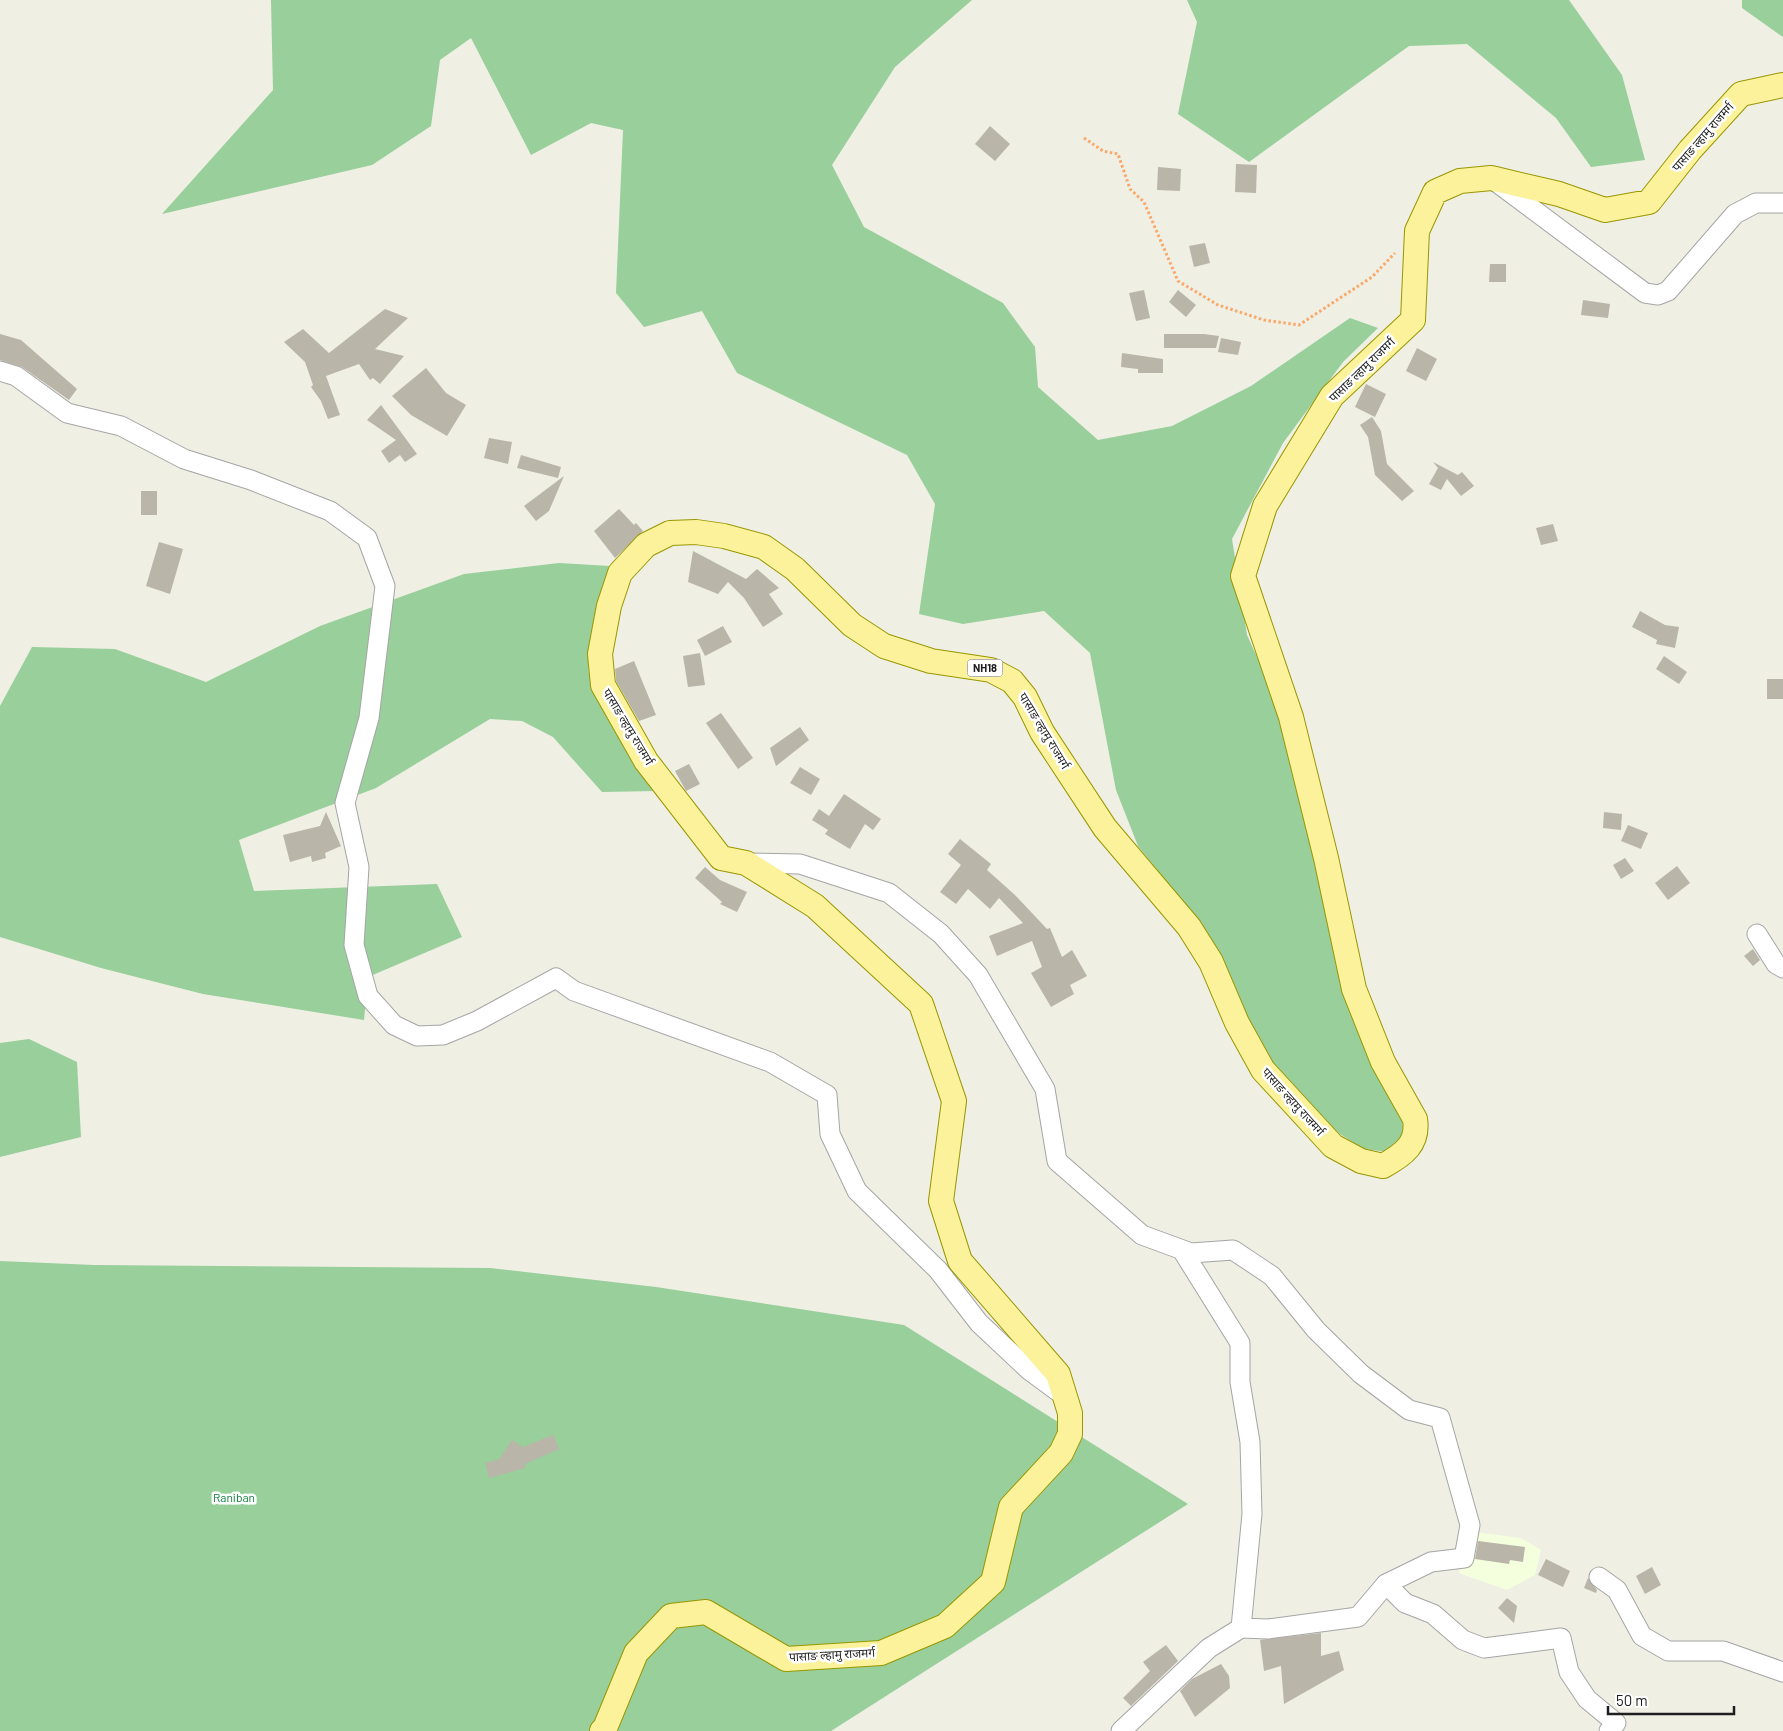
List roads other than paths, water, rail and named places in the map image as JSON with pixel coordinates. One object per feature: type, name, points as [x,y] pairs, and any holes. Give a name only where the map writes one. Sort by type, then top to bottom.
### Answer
[{"type":"main road","name":"पासाङ ल्हामु राजमर्ग","points":[[602,1731],[605,1728],[636,1653],[671,1616],[706,1612],[786,1659],[881,1653],[945,1626],[993,1582],[1011,1507],[1066,1445],[1071,1425],[1070,1413],[1058,1374],[960,1261],[941,1201],[954,1101],[921,1004],[815,906],[746,863],[721,858],[646,761],[603,685],[600,654],[610,606],[620,573],[646,545],[670,533],[696,532],[724,536],[764,547],[795,569],[852,625],[884,646],[931,661],[991,670],[1012,681],[1025,697],[1042,732],[1105,828],[1189,927],[1224,990],[1237,1023],[1263,1070],[1333,1146],[1361,1161],[1383,1166],[1409,1150],[1417,1128],[1415,1119],[1383,1062],[1354,989],[1326,858],[1291,717],[1243,576],[1265,506],[1332,396],[1413,320],[1417,231],[1435,192],[1460,181],[1490,178],[1559,194],[1605,210],[1649,202],[1690,150],[1741,94],[1783,85]]},
{"type":"street","points":[[1490,178],[1622,276],[1645,292],[1658,295],[1668,291],[1736,214],[1756,203],[1783,203]]},
{"type":"street","points":[[0,372],[16,376],[67,413],[121,426],[184,459],[251,480],[330,511],[367,538],[384,586],[369,718],[345,803],[359,868],[354,945],[368,996],[394,1024],[417,1036],[443,1035],[477,1022],[556,978],[574,990],[770,1062],[827,1094],[830,1134],[857,1192],[938,1270],[979,1323],[1029,1370],[1063,1395]]},
{"type":"street","points":[[746,863],[800,864],[889,893],[941,934],[978,975],[1045,1089],[1057,1161],[1142,1235],[1191,1253],[1233,1250],[1272,1276],[1316,1330],[1361,1374],[1409,1410],[1440,1418],[1470,1525],[1464,1558],[1431,1562],[1386,1584],[1358,1617],[1268,1629],[1241,1628],[1209,1648],[1121,1731]]},
{"type":"street","points":[[1757,934],[1776,964],[1783,968]]},
{"type":"street","points":[[1182,1250],[1240,1343],[1240,1382],[1250,1442],[1252,1514],[1241,1628]]},
{"type":"street","points":[[1599,1577],[1616,1590],[1642,1636],[1668,1651],[1723,1651],[1783,1672]]},
{"type":"street","points":[[1386,1584],[1405,1603],[1433,1614],[1462,1640],[1484,1648],[1560,1638],[1569,1672],[1587,1699],[1616,1723],[1608,1731]]},
{"type":"park label","name":"Raniban","points":[[234,1498]]}]
